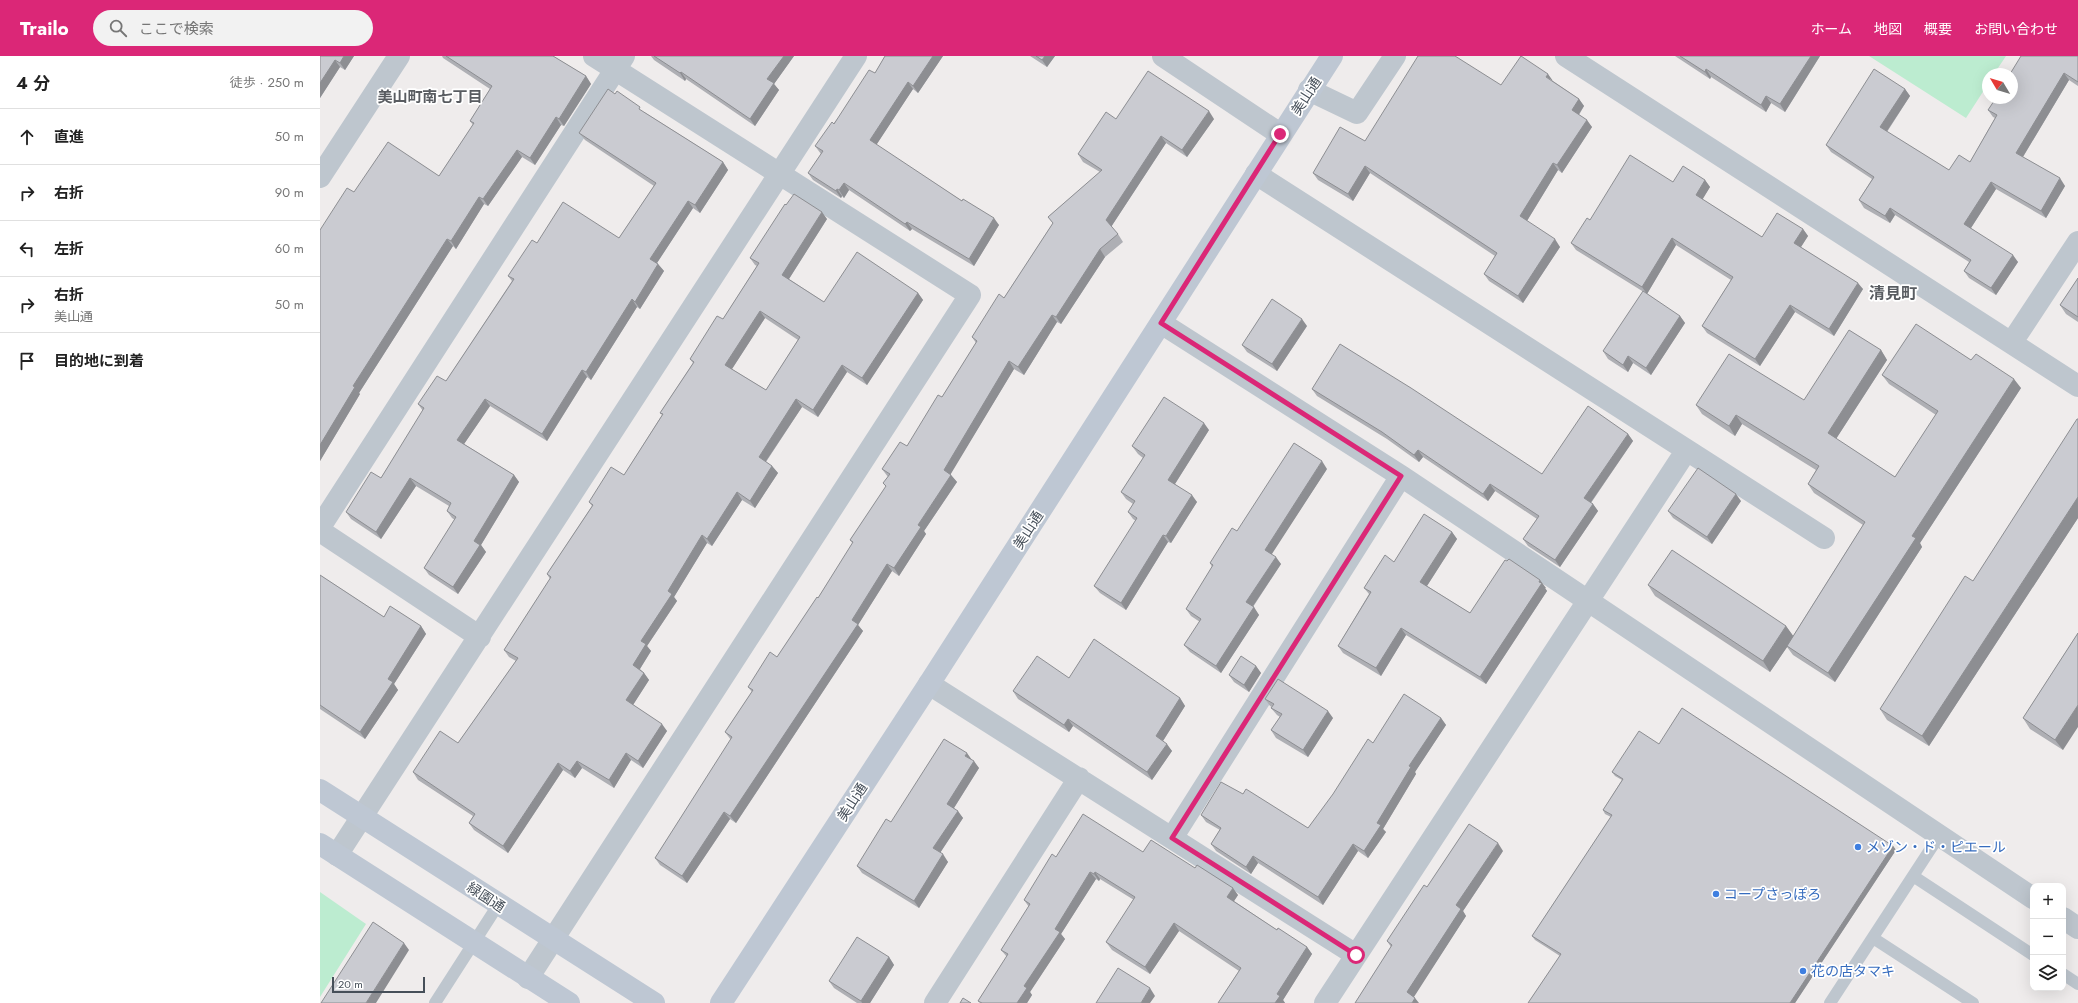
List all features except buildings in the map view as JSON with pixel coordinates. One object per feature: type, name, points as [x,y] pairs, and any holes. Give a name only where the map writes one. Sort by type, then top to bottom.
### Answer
[{"type":"street","points":[[320,177],[399,56]]},
{"type":"street","points":[[528,978],[970,295],[780,175],[620,63],[594,56]]},
{"type":"street","points":[[569,1003],[329,849],[362,817],[856,56]]},
{"type":"street","points":[[1163,56],[1280,134]]},
{"type":"street","name":"美山通","points":[[721,1003],[929,684],[1161,323],[1280,134],[1332,56]]},
{"type":"street","points":[[1309,90],[1357,113],[1394,56]]},
{"type":"street","points":[[1566,56],[2012,342],[2078,386]]},
{"type":"street","points":[[320,527],[620,63]]},
{"type":"street","points":[[1256,174],[1686,451],[1824,538]]},
{"type":"street","points":[[2012,342],[2078,242]]},
{"type":"street","points":[[1161,323],[1401,476],[1587,602],[2030,896]]},
{"type":"street","points":[[1325,1003],[1686,451]]},
{"type":"street","points":[[1172,838],[1401,476]]},
{"type":"street","points":[[320,531],[480,637]]},
{"type":"street","points":[[929,684],[1356,955]]},
{"type":"street","points":[[935,1003],[1079,778]]},
{"type":"street","name":"緑園通","points":[[320,790],[498,905],[654,1003]]},
{"type":"street","points":[[2064,919],[2078,928]]},
{"type":"lane","points":[[1834,1002],[1873,938],[1939,836]]},
{"type":"lane","points":[[1913,876],[2030,952]]},
{"type":"lane","points":[[435,1003],[498,905]]},
{"type":"lane","points":[[1873,938],[1973,1003]]},
{"type":"lane","points":[[2066,976],[2078,984]]},
{"type":"green space","points":[[1869,56],[2006,56],[1998,68],[1982,68],[1982,93],[1966,118]]},
{"type":"green space","points":[[320,892],[366,924],[320,997]]},
{"type":"place","name":"メゾン・ド・ピエール","points":[[1858,847]]},
{"type":"place","name":"コープさっぽろ","points":[[1716,894]]},
{"type":"place","name":"花の店タマキ","points":[[1803,971]]},
{"type":"district","name":"美山町南七丁目","points":[[430,97]]},
{"type":"district","name":"清見町","points":[[1893,293]]},
{"type":"route","points":[[1280,134],[1161,323],[1401,476],[1172,838],[1356,955]]}]
